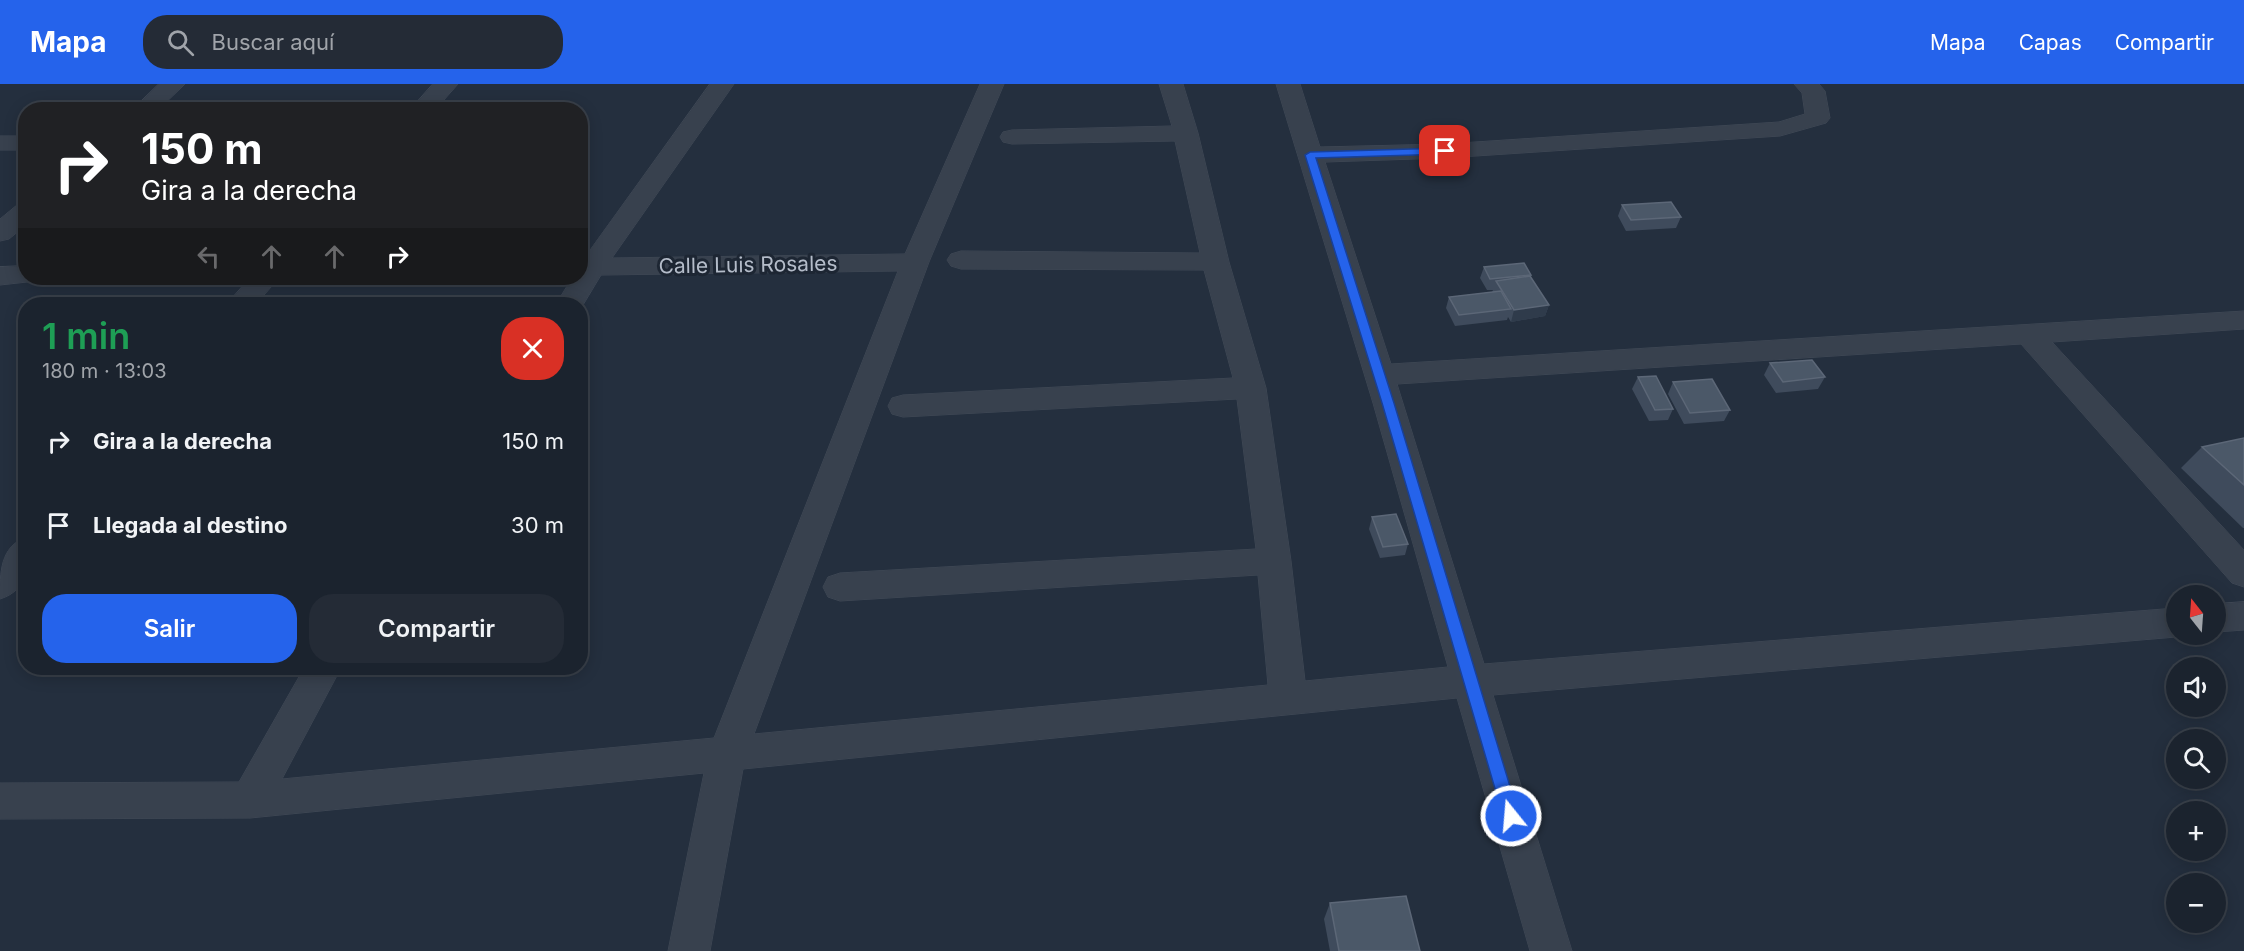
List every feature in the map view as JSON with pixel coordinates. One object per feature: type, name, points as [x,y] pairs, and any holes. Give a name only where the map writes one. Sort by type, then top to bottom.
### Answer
[{"type":"street","points":[[153,102],[173,84]]},
{"type":"street","points":[[429,102],[446,84]]},
{"type":"street","points":[[588,264],[722,84]]},
{"type":"street","points":[[690,951],[727,754],[915,262],[992,84]]},
{"type":"street","points":[[1171,84],[1186,133],[1215,262],[1251,388],[1274,561],[1288,699]]},
{"type":"street","points":[[1288,84],[1379,375],[1551,951]]},
{"type":"street","points":[[1310,155],[1445,151],[1780,129],[1818,118],[1812,91],[1806,84]]},
{"type":"street","points":[[1012,137],[1186,133]]},
{"type":"street","points":[[0,143],[18,144]]},
{"type":"street","points":[[0,233],[18,218]]},
{"type":"street","points":[[961,260],[1215,262]]},
{"type":"street","name":"Calle Luis Rosales","points":[[588,267],[915,262]]},
{"type":"street","points":[[0,276],[18,275]]},
{"type":"street","points":[[247,297],[259,285]]},
{"type":"street","points":[[1379,375],[2244,320]]},
{"type":"street","points":[[2028,334],[2244,573]]},
{"type":"street","points":[[903,406],[1251,388]]},
{"type":"street","points":[[0,585],[18,560]]},
{"type":"street","points":[[840,587],[1274,561]]},
{"type":"street","points":[[2226,617],[2244,616]]},
{"type":"street","points":[[0,801],[250,800],[1471,681],[2166,623]]},
{"type":"street","points":[[250,800],[319,675]]},
{"type":"building","points":[[1671,202],[1681,217],[1631,220],[1622,205]]},
{"type":"building","points":[[1524,263],[1531,275],[1490,279],[1484,267]]},
{"type":"building","points":[[1530,276],[1549,305],[1514,310],[1496,281]]},
{"type":"building","points":[[1501,291],[1511,309],[1459,315],[1449,297]]},
{"type":"building","points":[[1812,360],[1825,377],[1783,382],[1770,363]]},
{"type":"building","points":[[1656,376],[1673,409],[1655,410],[1638,377]]},
{"type":"building","points":[[1712,379],[1730,410],[1690,413],[1673,382]]},
{"type":"building","points":[[2244,438],[2244,485],[2202,447]]},
{"type":"building","points":[[1396,514],[1408,544],[1383,547],[1372,517]]},
{"type":"building","points":[[1406,896],[1420,951],[1339,951],[1330,903]]},
{"type":"route","points":[[1445,151],[1310,155],[1388,403],[1511,816]]}]
